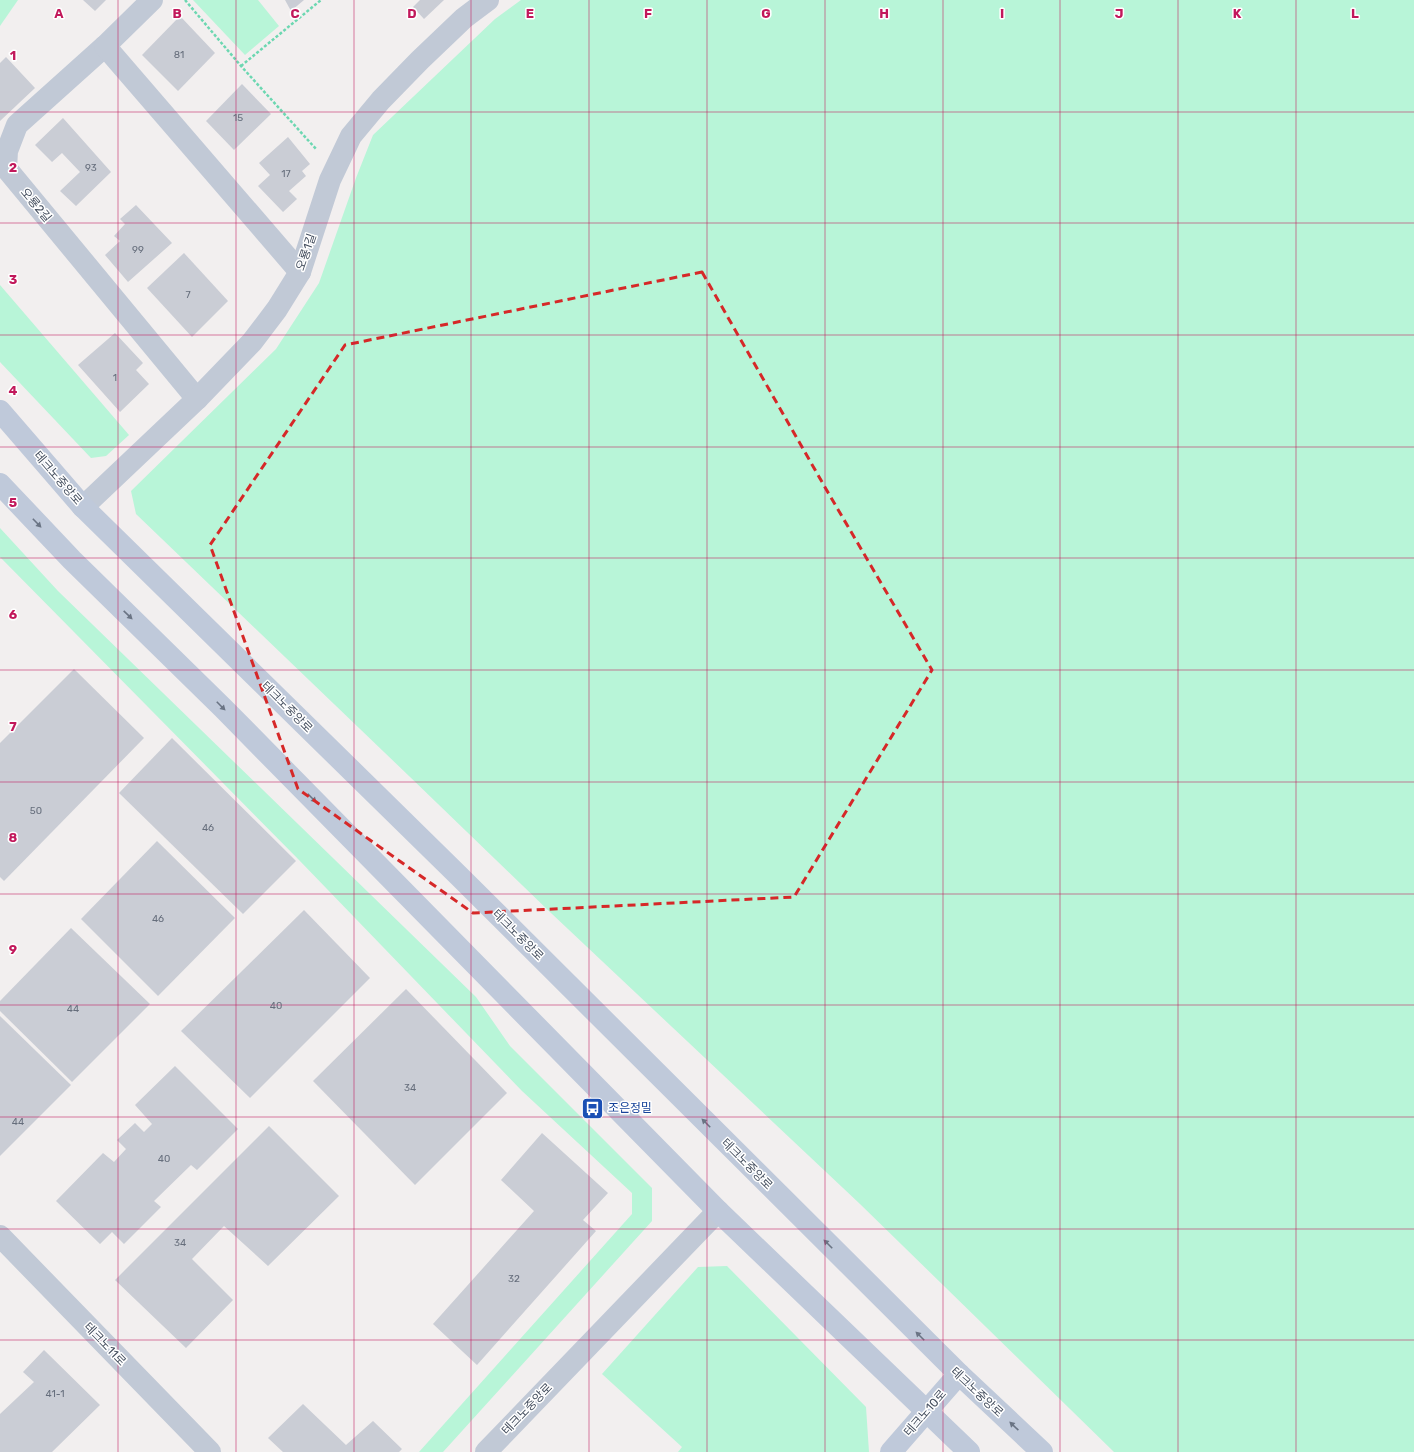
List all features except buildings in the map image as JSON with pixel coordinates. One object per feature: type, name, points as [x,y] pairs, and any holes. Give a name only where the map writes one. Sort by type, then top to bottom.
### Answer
[{"type":"main road","name":"테크노중앙로","points":[[0,411],[83,507],[459,876],[959,1374],[1042,1452]]},
{"type":"main road","points":[[0,484],[72,560],[223,708],[718,1211],[970,1452]]},
{"type":"main road","name":"테크노10로","points":[[890,1452],[959,1374]]},
{"type":"street","name":"오룡2길","points":[[152,0],[105,46],[17,125],[7,151],[6,168],[197,398]]},
{"type":"street","name":"오룡1길","points":[[83,507],[197,398],[252,342],[277,309],[300,272],[320,210],[335,170],[351,136],[381,100],[420,60],[464,18],[488,0]]},
{"type":"street","points":[[105,46],[300,272]]},
{"type":"street","name":"테크노중앙로","points":[[486,1452],[718,1211]]},
{"type":"street","name":"테크노11로","points":[[0,1236],[210,1452]]},
{"type":"path","points":[[185,0],[241,66],[335,170]]},
{"type":"path","points":[[241,66],[320,0]]},
{"type":"highlighted area","points":[[702,272],[826,489],[932,670],[794,897],[473,913],[298,789],[210,545],[345,345]]},
{"type":"green space","points":[[0,0],[18,0],[0,26]]},
{"type":"green space","points":[[193,0],[258,0],[279,26],[245,55]]},
{"type":"green space","points":[[521,0],[1414,0],[1414,1452],[1114,1452],[860,1204],[551,913],[136,514],[131,491],[276,349],[319,283],[356,178],[373,135],[495,19]]},
{"type":"green space","points":[[0,285],[129,435],[106,456],[91,458],[0,362]]},
{"type":"green space","points":[[0,528],[58,591],[476,997],[510,1046],[652,1188],[652,1221],[443,1452],[419,1452],[632,1214],[632,1193],[522,1091],[299,860],[0,557]]},
{"type":"green space","points":[[727,1266],[866,1407],[869,1452],[678,1452],[682,1447],[602,1374],[698,1267]]},
{"type":"place","name":"조은정밀","points":[[593,1108]]}]
